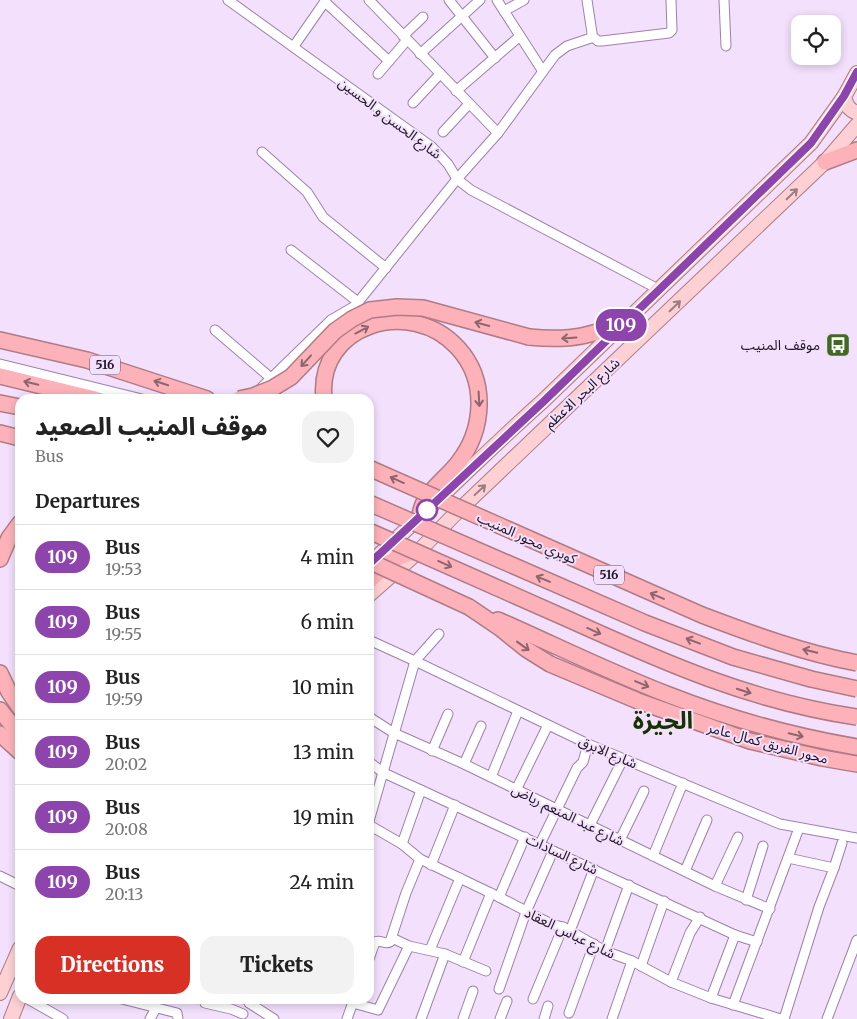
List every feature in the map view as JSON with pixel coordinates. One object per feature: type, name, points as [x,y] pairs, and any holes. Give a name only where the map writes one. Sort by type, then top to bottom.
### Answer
[{"type":"highway","points":[[825,162],[857,150]]},
{"type":"highway","points":[[258,394],[273,388],[291,377],[335,330],[370,310],[397,307],[423,308],[530,337],[572,339],[612,327],[631,316]]},
{"type":"highway","points":[[324,394],[326,377],[331,362],[339,348],[362,329],[376,324],[390,320],[420,323],[434,328],[459,348],[472,368],[479,390],[478,420],[474,435],[458,463],[422,504],[420,518]]},
{"type":"highway","name":"516","points":[[0,340],[87,360],[192,394]]},
{"type":"highway","points":[[0,376],[74,394]]},
{"type":"highway","points":[[0,403],[15,406]]},
{"type":"highway","points":[[0,434],[15,437]]},
{"type":"highway","name":"كوبري محور المنيب","points":[[374,470],[702,615],[751,634],[857,662]]},
{"type":"highway","name":"516","points":[[374,505],[645,623],[733,657],[811,680],[857,689]]},
{"type":"highway","points":[[0,559],[9,538],[15,530]]},
{"type":"highway","points":[[374,533],[675,667],[762,697],[857,717]]},
{"type":"highway","points":[[374,577],[394,559],[407,553],[418,552]]},
{"type":"highway","points":[[374,564],[632,680],[700,707],[794,734],[857,747]]},
{"type":"highway","name":"محور الفريق كمال عامر","points":[[469,607],[538,657],[638,701],[750,741],[857,764]]},
{"type":"highway","points":[[0,673],[15,701]]},
{"type":"highway","points":[[0,710],[15,729]]},
{"type":"highway","points":[[0,734],[15,748]]},
{"type":"main road","name":"شارع البحر الاعظم","points":[[374,558],[420,518],[517,424],[543,402],[804,150],[844,96],[857,72]]},
{"type":"main road","points":[[844,96],[845,104],[857,113]]},
{"type":"main road","name":"شارع البحر الاعظم","points":[[374,592],[418,552],[456,513],[825,162],[857,125]]},
{"type":"main road","points":[[819,132],[831,136],[838,146]]},
{"type":"main road","points":[[543,402],[547,412],[557,418]]},
{"type":"main road","points":[[517,424],[527,430],[533,440]]},
{"type":"main road","points":[[0,993],[15,959]]},
{"type":"main road","points":[[11,1019],[17,1004]]},
{"type":"street","name":"شارع الحسن و الحسين","points":[[228,0],[432,147],[448,164],[457,179],[471,190],[658,289]]},
{"type":"street","points":[[449,0],[495,58]]},
{"type":"street","points":[[420,54],[480,0]]},
{"type":"street","points":[[497,0],[542,70]]},
{"type":"street","points":[[504,11],[524,0]]},
{"type":"street","points":[[587,0],[592,36],[598,41],[669,33],[672,30],[671,0]]},
{"type":"street","points":[[724,0],[726,46]]},
{"type":"street","points":[[294,46],[326,1],[389,61]]},
{"type":"street","points":[[372,1],[420,54],[498,133]]},
{"type":"street","points":[[378,74],[423,17]]},
{"type":"street","points":[[456,91],[520,36]]},
{"type":"street","points":[[250,394],[272,379],[331,320],[358,302],[457,179],[498,133],[542,70],[560,50],[587,40],[592,36]]},
{"type":"street","points":[[413,103],[440,74]]},
{"type":"street","points":[[443,132],[469,104]]},
{"type":"street","points":[[262,152],[307,192],[323,216],[386,268]]},
{"type":"street","points":[[291,250],[358,302]]},
{"type":"street","points":[[215,330],[272,379]]},
{"type":"street","points":[[0,364],[122,394]]},
{"type":"street","points":[[374,805],[416,661],[439,634]]},
{"type":"street","name":"شارع الابرق","points":[[374,642],[588,744],[780,824],[857,838]]},
{"type":"street","points":[[491,777],[518,711]]},
{"type":"street","points":[[432,751],[448,714]]},
{"type":"street","name":"شارع عبد المنعم رياض","points":[[374,720],[394,733],[464,764],[715,886],[770,909]]},
{"type":"street","points":[[516,790],[548,725]]},
{"type":"street","points":[[464,764],[481,726]]},
{"type":"street","points":[[540,844],[576,768],[583,762],[588,744]]},
{"type":"street","points":[[590,825],[623,759]]},
{"type":"street","name":"شارع السادات","points":[[374,766],[384,773],[700,917],[735,935],[757,942]]},
{"type":"street","points":[[653,856],[683,784]]},
{"type":"street","points":[[402,844],[421,790]]},
{"type":"street","points":[[620,840],[644,791]]},
{"type":"street","points":[[432,865],[454,805]]},
{"type":"street","points":[[685,871],[707,820]]},
{"type":"street","name":"شارع عباس العقاد","points":[[374,828],[402,844],[420,860],[551,924],[566,929],[605,951],[632,962],[671,982],[711,998],[782,1019]]},
{"type":"street","points":[[733,1005],[799,828]]},
{"type":"street","points":[[715,886],[738,837]]},
{"type":"street","points":[[463,962],[525,838]]},
{"type":"street","points":[[782,1019],[842,843]]},
{"type":"street","points":[[746,900],[763,846]]},
{"type":"street","points":[[499,989],[526,912],[553,851]]},
{"type":"street","points":[[788,858],[834,868]]},
{"type":"street","points":[[374,945],[378,941],[389,943],[392,938],[406,893],[420,860]]},
{"type":"street","points":[[533,999],[594,869]]},
{"type":"street","points":[[0,876],[15,884]]},
{"type":"street","points":[[430,950],[460,878]]},
{"type":"street","points":[[605,951],[629,885]]},
{"type":"street","points":[[640,966],[664,901]]},
{"type":"street","points":[[671,982],[690,933],[700,917]]},
{"type":"street","points":[[711,998],[735,935]]},
{"type":"street","points":[[392,938],[410,946],[445,954],[486,971]]},
{"type":"street","points":[[827,1019],[857,940]]},
{"type":"street","points":[[569,1013],[594,944]]},
{"type":"street","points":[[358,1004],[377,1015],[410,946]]},
{"type":"street","points":[[421,1019],[445,954]]},
{"type":"street","points":[[612,1019],[632,962]]},
{"type":"street","points":[[463,1019],[473,991]]},
{"type":"street","points":[[500,1019],[507,1001]]},
{"type":"street","points":[[37,1004],[63,1019]]},
{"type":"street","points":[[142,1004],[178,1014],[178,1019]]},
{"type":"street","points":[[209,1004],[231,1009],[242,1017],[247,1004]]},
{"type":"street","points":[[253,1004],[274,1019]]},
{"type":"street","points":[[347,1019],[352,1004]]},
{"type":"street","points":[[544,1019],[548,1006]]},
{"type":"street","points":[[150,1019],[156,1008]]},
{"type":"bus line","name":"109","points":[[374,559],[420,518],[504,436],[543,402],[811,143],[844,96],[857,72]]},
{"type":"place","name":"موقف المنيب","points":[[838,345]]},
{"type":"district","name":"الجيزة","points":[[663,721]]}]
